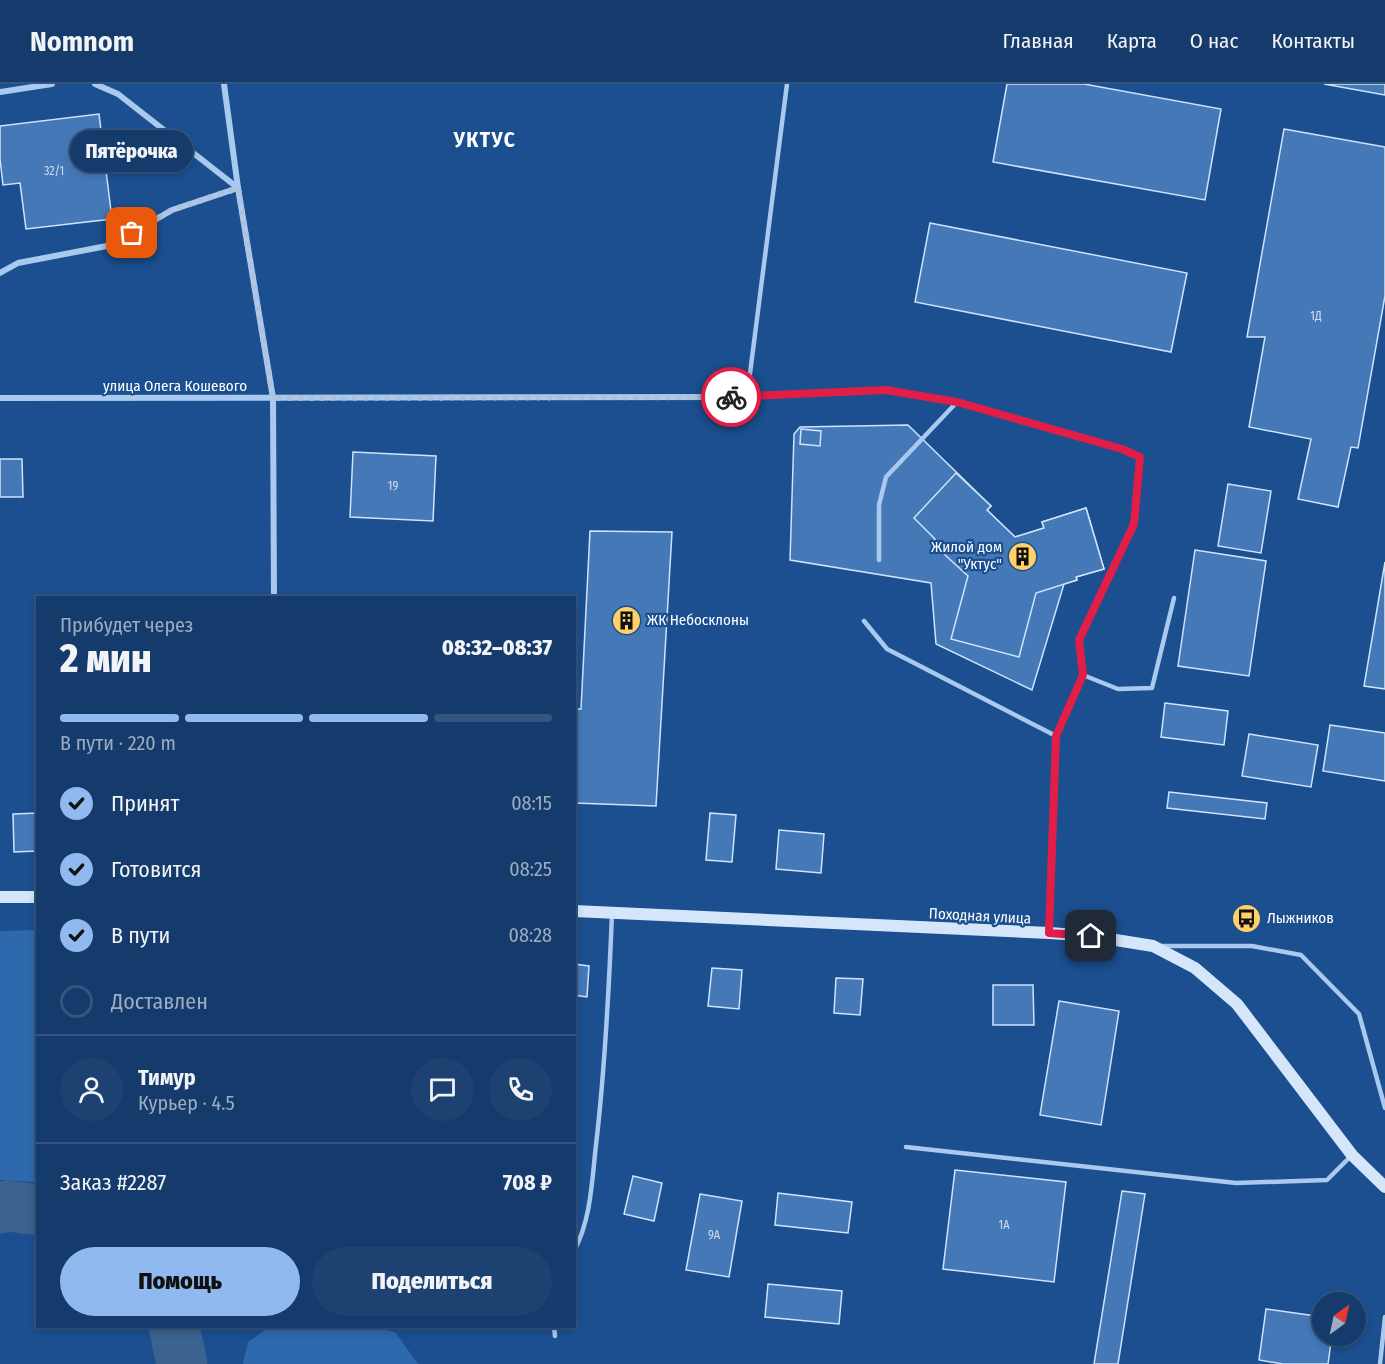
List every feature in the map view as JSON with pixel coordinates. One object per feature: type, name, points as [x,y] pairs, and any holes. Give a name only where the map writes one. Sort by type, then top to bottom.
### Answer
[{"type":"main road","points":[[0,897],[36,897]]},
{"type":"main road","name":"Походная улица","points":[[576,911],[1049,933],[1091,936],[1153,946],[1195,968],[1237,1004],[1352,1155],[1385,1187]]},
{"type":"street","points":[[0,92],[52,84]]},
{"type":"street","points":[[95,84],[118,94],[238,188]]},
{"type":"street","points":[[224,84],[238,188],[273,398],[274,596]]},
{"type":"street","points":[[0,273],[18,263],[112,245],[172,210],[238,188]]},
{"type":"street","name":"улица Олега Кошевого","points":[[0,398],[747,397]]},
{"type":"lane","points":[[787,84],[747,397],[886,390],[957,402],[1122,449],[1140,457],[1134,524],[1079,640],[1083,675],[1056,736],[1049,933]]},
{"type":"lane","points":[[879,560],[879,505],[886,477],[957,402]]},
{"type":"lane","points":[[1083,675],[1118,688],[1152,687],[1174,598]]},
{"type":"lane","points":[[864,621],[887,649],[1056,736]]},
{"type":"lane","points":[[576,1248],[582,1237],[593,1169],[607,1023],[612,913]]},
{"type":"lane","points":[[1153,946],[1252,946],[1301,955],[1359,1014],[1385,1108]]},
{"type":"lane","points":[[906,1147],[1236,1183],[1327,1180],[1352,1155]]},
{"type":"lane","points":[[1380,1364],[1385,1317]]},
{"type":"lane","points":[[554,1328],[555,1336]]},
{"type":"shaded area","points":[[36,930],[36,1182],[0,1180],[0,931]]},
{"type":"shaded area","points":[[268,1328],[376,1328],[395,1332],[418,1364],[243,1364],[248,1342]]},
{"type":"building","points":[[1007,84],[1084,84],[1221,109],[1205,200],[993,162]]},
{"type":"building","points":[[1324,84],[1385,84],[1385,95]]},
{"type":"building","points":[[99,114],[112,219],[26,229],[20,183],[3,185],[0,126]]},
{"type":"building","points":[[1284,129],[1385,147],[1385,296],[1358,448],[1351,447],[1338,507],[1298,499],[1311,439],[1249,427],[1265,337],[1247,337]]},
{"type":"building","points":[[930,223],[1187,273],[1171,352],[915,302]]},
{"type":"building","points":[[908,425],[991,506],[987,510],[1015,537],[1044,528],[1042,522],[1086,508],[1104,569],[1076,577],[1077,580],[1064,584],[1032,690],[936,644],[931,583],[790,560],[794,434],[800,427]]},
{"type":"building","points":[[801,429],[821,431],[820,446],[800,444]]},
{"type":"building","points":[[353,452],[436,456],[433,521],[350,517]]},
{"type":"building","points":[[0,459],[22,459],[23,497],[0,497]]},
{"type":"building","name":"Жилой дом \"Уктус\"","points":[[956,473],[991,506],[987,510],[1015,537],[1044,528],[1042,522],[1086,508],[1104,569],[1036,593],[1019,657],[951,639],[968,576],[932,543],[935,539],[914,518]]},
{"type":"building","points":[[1228,484],[1271,491],[1261,553],[1218,546]]},
{"type":"building","name":"ЖК Небосклоны","points":[[590,531],[672,532],[656,806],[576,803],[576,709],[581,709]]},
{"type":"building","points":[[1195,550],[1266,561],[1249,676],[1178,666]]},
{"type":"building","points":[[1385,562],[1385,689],[1364,686]]},
{"type":"building","points":[[1165,703],[1228,711],[1224,745],[1161,737]]},
{"type":"building","points":[[1330,725],[1385,733],[1385,781],[1323,771]]},
{"type":"building","points":[[1249,734],[1318,745],[1311,787],[1242,776]]},
{"type":"building","points":[[1169,792],[1267,803],[1265,819],[1167,808]]},
{"type":"building","points":[[36,813],[36,851],[14,852],[13,814]]},
{"type":"building","points":[[710,813],[736,815],[732,862],[706,860]]},
{"type":"building","points":[[779,830],[824,834],[821,873],[776,869]]},
{"type":"building","points":[[576,964],[589,966],[587,997],[576,995]]},
{"type":"building","points":[[712,968],[742,970],[739,1009],[708,1006]]},
{"type":"building","points":[[836,978],[863,979],[860,1015],[834,1013]]},
{"type":"building","points":[[993,985],[1033,985],[1034,1025],[993,1025]]},
{"type":"building","points":[[1059,1001],[1119,1011],[1101,1125],[1040,1115]]},
{"type":"building","points":[[955,1170],[1066,1182],[1054,1282],[943,1269]]},
{"type":"building","points":[[633,1176],[662,1183],[654,1221],[624,1214]]},
{"type":"building","points":[[1122,1191],[1145,1194],[1118,1364],[1094,1364]]},
{"type":"building","points":[[778,1193],[852,1202],[848,1233],[775,1225]]},
{"type":"building","points":[[700,1194],[742,1201],[729,1277],[686,1270]]},
{"type":"building","points":[[768,1284],[842,1291],[839,1324],[765,1317]]},
{"type":"building","points":[[1266,1309],[1312,1315],[1312,1346],[1330,1346],[1328,1364],[1283,1364],[1259,1360]]},
{"type":"waterway","points":[[0,1208],[8,1206],[36,1210]]},
{"type":"waterway","points":[[174,1328],[182,1364]]},
{"type":"way so far","points":[[132,233],[172,210],[238,188],[273,398],[731,397]]},
{"type":"place","name":"Пятёрочка","points":[[132,233]]},
{"type":"place","name":"Жилой дом \"Уктус\"","points":[[1023,556]]},
{"type":"place","name":"ЖК Небосклоны","points":[[626,620]]},
{"type":"place","name":"Лыжников","points":[[1246,918]]},
{"type":"district","name":"УКТУС","points":[[485,140]]},
{"type":"route","points":[[731,397],[886,390],[957,402],[1122,449],[1140,457],[1134,524],[1079,640],[1083,675],[1056,736],[1049,933],[1091,936]]}]
